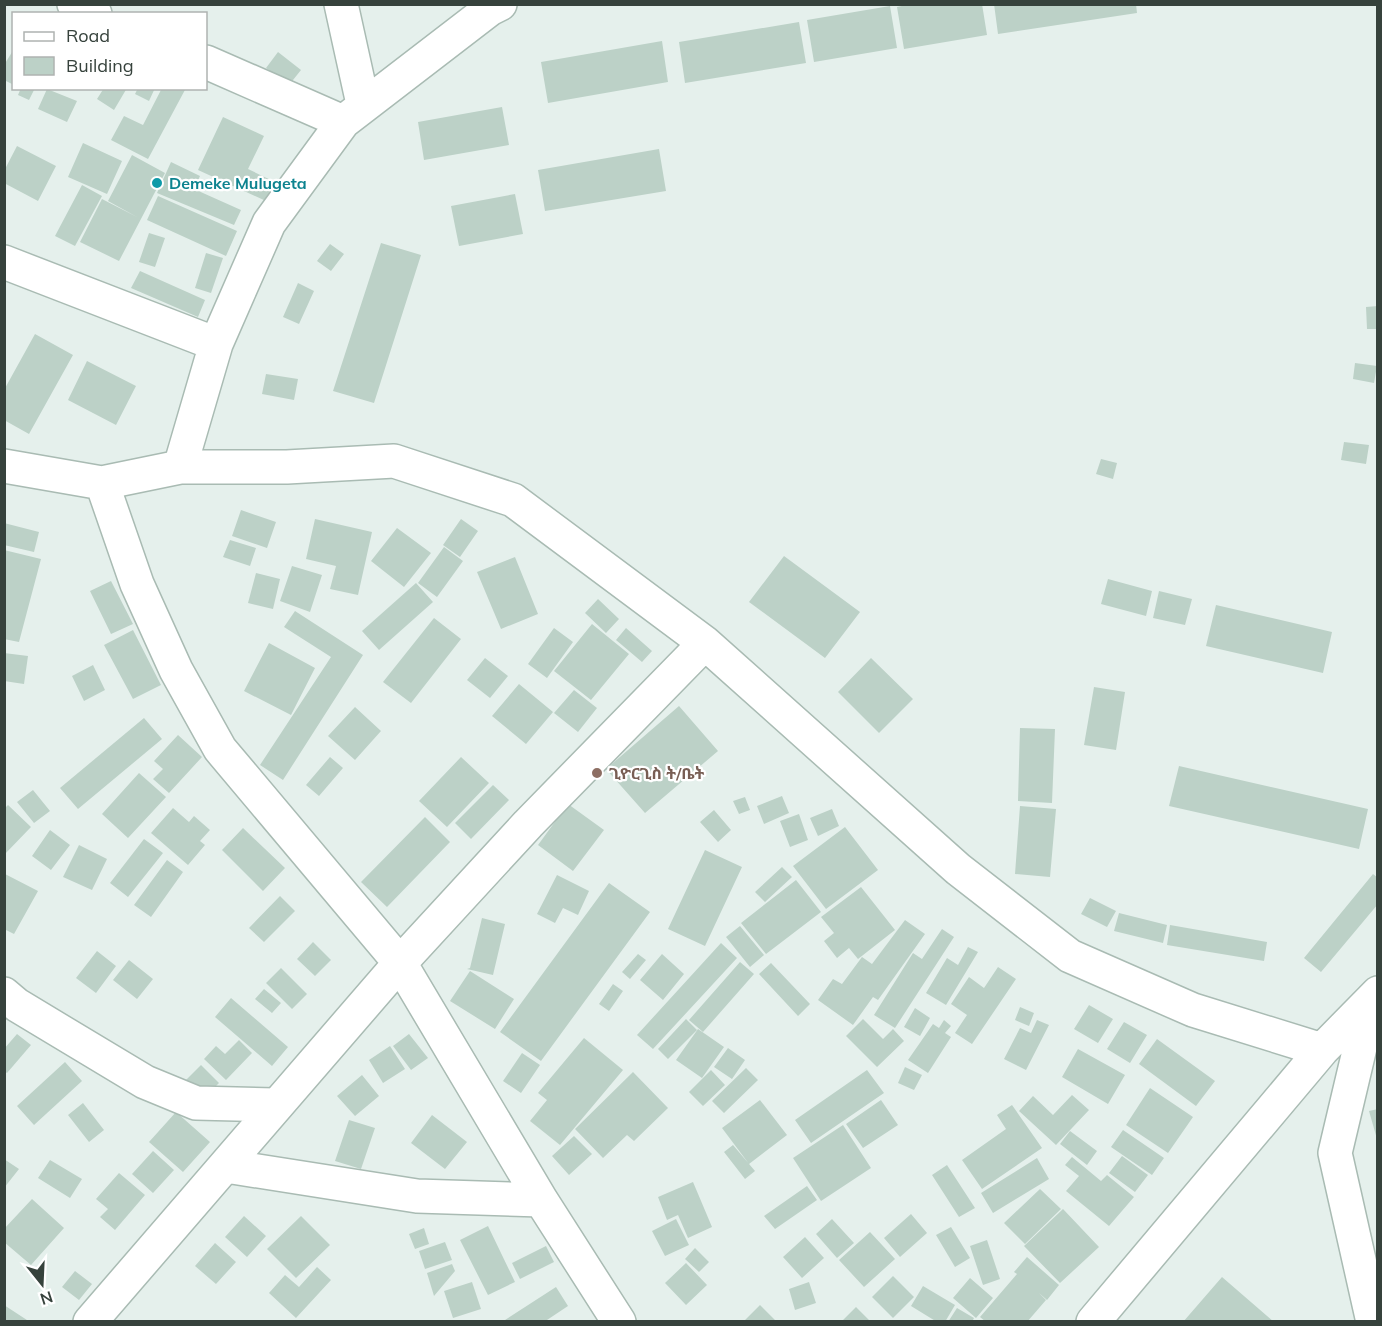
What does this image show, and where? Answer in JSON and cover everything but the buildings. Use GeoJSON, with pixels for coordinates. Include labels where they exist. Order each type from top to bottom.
{"type":"FeatureCollection","features":[{"type":"Feature","properties":{"kind":"street"},"geometry":{"type":"LineString","coordinates":[[74,4],[91,12]]}},
{"type":"Feature","properties":{"kind":"street"},"geometry":{"type":"LineString","coordinates":[[341,4],[353,113]]}},
{"type":"Feature","properties":{"kind":"street"},"geometry":{"type":"LineString","coordinates":[[180,467],[216,344],[269,223],[353,113],[490,9],[500,4]]}},
{"type":"Feature","properties":{"kind":"street"},"geometry":{"type":"LineString","coordinates":[[207,62],[353,113]]}},
{"type":"Feature","properties":{"kind":"street"},"geometry":{"type":"LineString","coordinates":[[4,262],[216,344]]}},
{"type":"Feature","properties":{"kind":"street"},"geometry":{"type":"LineString","coordinates":[[4,466],[102,483],[180,467],[286,467],[394,461],[513,500],[705,644],[958,869],[1070,956],[1193,1010],[1322,1050]]}},
{"type":"Feature","properties":{"kind":"street"},"geometry":{"type":"LineString","coordinates":[[102,483],[142,595],[176,670],[220,749],[399,963],[541,1200],[619,1322]]}},
{"type":"Feature","properties":{"kind":"street"},"geometry":{"type":"LineString","coordinates":[[90,1322],[399,963],[528,824],[705,644]]}},
{"type":"Feature","properties":{"kind":"street"},"geometry":{"type":"LineString","coordinates":[[4,994],[17,1005],[145,1082],[196,1103],[275,1105]]}},
{"type":"Feature","properties":{"kind":"street"},"geometry":{"type":"LineString","coordinates":[[1093,1322],[1322,1050],[1374,1001]]}},
{"type":"Feature","properties":{"kind":"street"},"geometry":{"type":"LineString","coordinates":[[1373,1322],[1335,1153],[1374,1001]]}},
{"type":"Feature","properties":{"kind":"street"},"geometry":{"type":"LineString","coordinates":[[226,1166],[417,1196],[541,1200]]}},
{"type":"Feature","properties":{"kind":"place","name":"Demeke Mulugeta"},"geometry":{"type":"Point","coordinates":[157,183]}},
{"type":"Feature","properties":{"kind":"place","name":"ጊዮርጊስ ት/ቤት"},"geometry":{"type":"Point","coordinates":[597,773]}}]}
